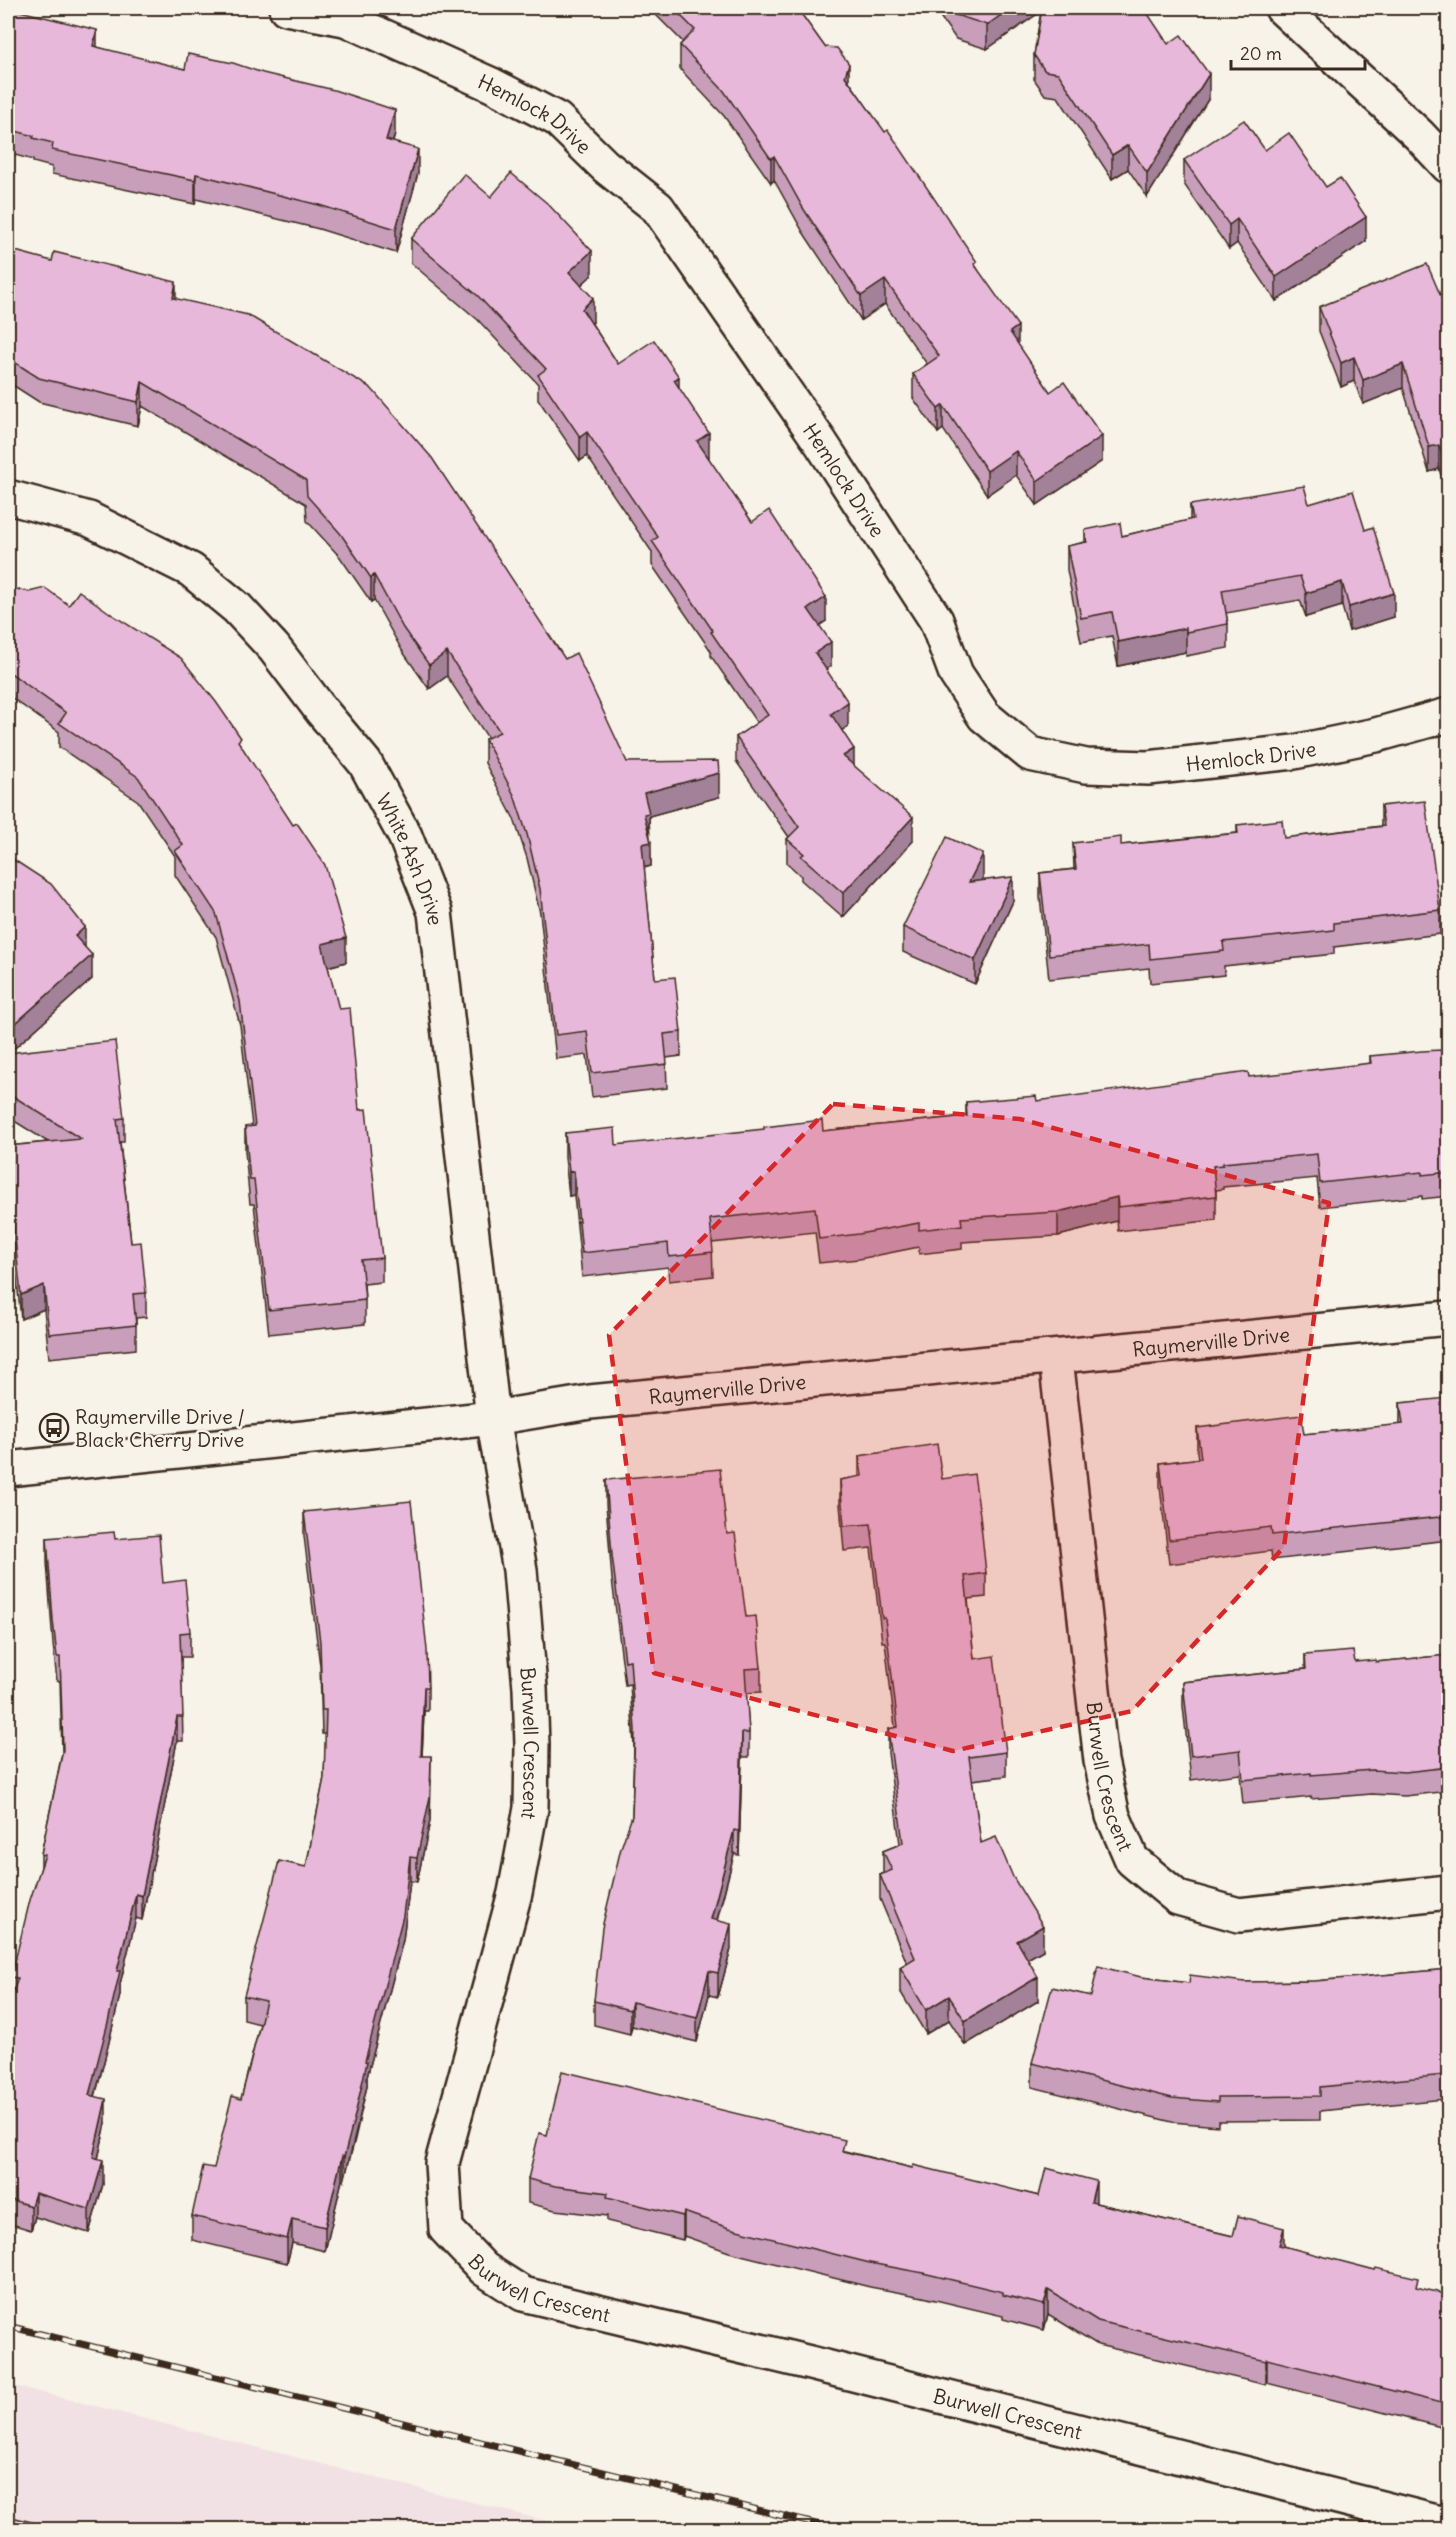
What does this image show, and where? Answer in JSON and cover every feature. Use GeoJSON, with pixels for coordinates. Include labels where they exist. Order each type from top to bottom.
{"type":"FeatureCollection","features":[{"type":"Feature","properties":{"kind":"street","name":"Hemlock Drive"},"geometry":{"type":"LineString","coordinates":[[286,8],[345,19],[482,80],[548,114],[557,119],[605,166],[658,208],[821,443],[936,620],[956,674],[984,716],[1030,754],[1086,766],[1148,768],[1294,752],[1376,735],[1449,715]]}},
{"type":"Feature","properties":{"kind":"street"},"geometry":{"type":"LineString","coordinates":[[1282,8],[1419,135],[1449,166]]}},
{"type":"Feature","properties":{"kind":"street","name":"White Ash Drive"},"geometry":{"type":"LineString","coordinates":[[8,497],[98,524],[191,570],[237,608],[274,648],[321,710],[366,763],[405,836],[435,912],[493,1418]]}},
{"type":"Feature","properties":{"kind":"street","name":"Raymerville Drive"},"geometry":{"type":"LineString","coordinates":[[8,1469],[493,1418],[590,1402],[1449,1318]]}},
{"type":"Feature","properties":{"kind":"street","name":"Burwell Crescent"},"geometry":{"type":"LineString","coordinates":[[1056,1358],[1101,1761],[1113,1816],[1132,1860],[1178,1898],[1239,1915],[1449,1892]]}},
{"type":"Feature","properties":{"kind":"street","name":"Burwell Crescent"},"geometry":{"type":"LineString","coordinates":[[493,1418],[520,1570],[530,1688],[531,1808],[515,1893],[442,2163],[446,2229],[484,2269],[523,2294],[810,2363],[1449,2525]]}},
{"type":"Feature","properties":{"kind":"highlighted area"},"geometry":{"type":"Polygon","coordinates":[[[833,1104],[1020,1119],[1329,1203],[1284,1547],[1132,1711],[953,1751],[654,1673],[609,1335],[833,1104]]]}},
{"type":"Feature","properties":{"kind":"shaded area"},"geometry":{"type":"Polygon","coordinates":[[[8,2384],[578,2529],[8,2529],[8,2384]]]}},
{"type":"Feature","properties":{"kind":"building"},"geometry":{"type":"Polygon","coordinates":[[[8,8],[97,30],[93,46],[185,69],[188,54],[233,63],[263,73],[334,90],[395,110],[386,140],[418,149],[396,229],[319,205],[196,174],[195,180],[52,150],[53,143],[8,129],[8,8]]]}},
{"type":"Feature","properties":{"kind":"building"},"geometry":{"type":"Polygon","coordinates":[[[673,8],[797,8],[825,47],[837,48],[849,64],[845,76],[885,132],[888,130],[977,262],[974,264],[1018,326],[1010,332],[1050,392],[1064,382],[1102,436],[1037,481],[1016,451],[987,471],[943,405],[938,409],[913,374],[939,356],[885,280],[861,296],[803,208],[774,156],[771,159],[724,91],[680,45],[695,30],[673,8]]]}},
{"type":"Feature","properties":{"kind":"building"},"geometry":{"type":"Polygon","coordinates":[[[950,8],[1011,8],[987,25],[956,15],[950,8]]]}},
{"type":"Feature","properties":{"kind":"building"},"geometry":{"type":"Polygon","coordinates":[[[1042,8],[1109,8],[1112,11],[1117,8],[1144,8],[1168,44],[1181,35],[1209,74],[1147,173],[1128,145],[1112,155],[1058,73],[1045,71],[1034,55],[1042,8]]]}},
{"type":"Feature","properties":{"kind":"building"},"geometry":{"type":"Polygon","coordinates":[[[1244,120],[1265,150],[1289,133],[1326,187],[1340,178],[1366,217],[1276,277],[1237,219],[1229,225],[1184,160],[1244,120]]]}},
{"type":"Feature","properties":{"kind":"building"},"geometry":{"type":"Polygon","coordinates":[[[511,173],[548,204],[592,251],[569,272],[593,298],[582,309],[618,364],[654,340],[679,377],[674,380],[709,433],[697,441],[752,522],[769,510],[826,597],[808,609],[831,642],[815,653],[848,702],[831,714],[854,749],[843,756],[913,817],[843,893],[801,856],[804,854],[787,839],[799,827],[736,737],[768,715],[652,541],[658,537],[587,432],[580,437],[538,375],[546,369],[478,296],[411,239],[464,174],[491,197],[511,173]]]}},
{"type":"Feature","properties":{"kind":"building"},"geometry":{"type":"Polygon","coordinates":[[[8,249],[52,261],[54,252],[176,282],[173,298],[248,315],[371,388],[432,458],[565,659],[576,653],[627,762],[718,761],[719,773],[644,793],[649,813],[644,814],[651,842],[642,844],[655,979],[675,977],[681,1032],[664,1034],[667,1064],[592,1073],[587,1031],[556,1035],[540,889],[527,834],[514,795],[485,739],[500,732],[447,652],[429,665],[403,628],[374,575],[371,578],[340,533],[307,496],[306,480],[142,382],[138,402],[39,378],[8,358],[8,249]]]}},
{"type":"Feature","properties":{"kind":"building"},"geometry":{"type":"Polygon","coordinates":[[[1427,264],[1442,299],[1449,296],[1449,472],[1439,445],[1429,447],[1403,364],[1363,380],[1354,357],[1341,363],[1319,307],[1427,264]]]}},
{"type":"Feature","properties":{"kind":"building"},"geometry":{"type":"Polygon","coordinates":[[[1304,486],[1309,504],[1353,491],[1365,530],[1373,527],[1394,593],[1349,607],[1342,582],[1306,593],[1300,576],[1222,590],[1228,624],[1186,632],[1186,628],[1118,642],[1112,612],[1081,618],[1067,546],[1087,542],[1085,530],[1120,523],[1122,536],[1193,519],[1190,505],[1304,486]]]}},
{"type":"Feature","properties":{"kind":"building"},"geometry":{"type":"Polygon","coordinates":[[[8,587],[29,592],[45,588],[69,605],[79,591],[181,658],[216,702],[241,738],[238,741],[293,825],[297,823],[325,865],[346,938],[322,944],[339,1009],[350,1008],[359,1110],[366,1109],[382,1258],[361,1260],[365,1300],[269,1310],[254,1180],[250,1180],[245,1127],[255,1126],[240,1001],[216,913],[175,851],[183,845],[138,777],[59,723],[66,713],[8,671],[8,587]]]}},
{"type":"Feature","properties":{"kind":"building"},"geometry":{"type":"Polygon","coordinates":[[[1425,801],[1440,910],[1334,923],[1334,930],[1223,942],[1224,951],[1150,959],[1149,944],[1049,955],[1040,873],[1076,869],[1073,843],[1121,837],[1121,845],[1238,833],[1237,825],[1282,820],[1284,838],[1384,826],[1381,806],[1425,801]]]}},
{"type":"Feature","properties":{"kind":"building"},"geometry":{"type":"Polygon","coordinates":[[[947,837],[983,854],[969,882],[1013,877],[975,960],[903,927],[947,837]]]}},
{"type":"Feature","properties":{"kind":"building"},"geometry":{"type":"Polygon","coordinates":[[[8,856],[51,884],[85,927],[75,936],[92,955],[8,1030],[8,856]]]}},
{"type":"Feature","properties":{"kind":"building"},"geometry":{"type":"Polygon","coordinates":[[[115,1041],[124,1118],[117,1119],[131,1243],[141,1242],[146,1293],[133,1294],[136,1325],[49,1334],[44,1285],[21,1295],[10,1193],[8,1193],[8,1146],[81,1139],[8,1093],[8,1053],[115,1041]]]}},
{"type":"Feature","properties":{"kind":"building"},"geometry":{"type":"Polygon","coordinates":[[[1441,1050],[1442,1058],[1449,1057],[1449,1172],[1422,1175],[1422,1172],[1320,1183],[1317,1154],[1223,1163],[1223,1165],[1213,1166],[1216,1196],[1118,1207],[1117,1197],[1058,1212],[961,1218],[962,1225],[919,1230],[919,1223],[819,1239],[815,1208],[710,1219],[713,1252],[669,1257],[668,1243],[582,1253],[574,1171],[569,1172],[565,1133],[615,1128],[616,1145],[764,1129],[764,1127],[822,1120],[823,1131],[967,1116],[966,1102],[1036,1096],[1037,1101],[1248,1072],[1249,1077],[1371,1063],[1370,1056],[1441,1050]]]}},
{"type":"Feature","properties":{"kind":"building"},"geometry":{"type":"Polygon","coordinates":[[[1447,1398],[1449,1400],[1449,1516],[1272,1535],[1271,1527],[1169,1540],[1160,1463],[1201,1458],[1197,1428],[1301,1415],[1304,1434],[1403,1424],[1400,1403],[1447,1398]]]}},
{"type":"Feature","properties":{"kind":"building"},"geometry":{"type":"Polygon","coordinates":[[[937,1444],[942,1479],[974,1474],[980,1515],[986,1573],[965,1576],[974,1659],[994,1656],[1006,1752],[969,1757],[981,1843],[996,1837],[1013,1877],[1043,1926],[1017,1941],[1038,1977],[965,2021],[949,1996],[926,2010],[900,1967],[915,1958],[880,1875],[892,1870],[883,1851],[903,1843],[888,1729],[898,1727],[885,1618],[882,1618],[871,1524],[844,1526],[840,1480],[862,1476],[859,1456],[937,1444]]]}},
{"type":"Feature","properties":{"kind":"building"},"geometry":{"type":"Polygon","coordinates":[[[720,1469],[727,1534],[735,1533],[746,1617],[756,1616],[761,1668],[745,1669],[749,1733],[742,1733],[739,1831],[734,1830],[711,1919],[731,1924],[718,1973],[709,1971],[697,2018],[632,2002],[630,2010],[594,2001],[602,1928],[621,1848],[632,1816],[635,1730],[630,1660],[625,1661],[612,1555],[606,1480],[720,1469]]]}},
{"type":"Feature","properties":{"kind":"building"},"geometry":{"type":"Polygon","coordinates":[[[411,1501],[427,1650],[428,1687],[424,1687],[421,1756],[431,1756],[430,1797],[417,1858],[410,1857],[403,1916],[365,2061],[367,2062],[355,2115],[344,2157],[342,2156],[325,2227],[292,2219],[287,2239],[192,2216],[203,2166],[214,2168],[232,2096],[241,2099],[266,2001],[244,1996],[279,1861],[306,1867],[324,1778],[326,1710],[322,1710],[320,1642],[304,1512],[411,1501]]]}},
{"type":"Feature","properties":{"kind":"building"},"geometry":{"type":"Polygon","coordinates":[[[114,1532],[115,1539],[159,1535],[163,1583],[185,1580],[190,1632],[180,1633],[183,1717],[177,1717],[142,1896],[136,1894],[117,1971],[120,1971],[89,2095],[106,2099],[93,2157],[103,2160],[89,2209],[35,2193],[31,2206],[8,2199],[8,2006],[18,1978],[11,1977],[30,1900],[45,1855],[41,1854],[63,1750],[60,1657],[57,1657],[47,1538],[114,1532]]]}},
{"type":"Feature","properties":{"kind":"building"},"geometry":{"type":"Polygon","coordinates":[[[1353,1651],[1355,1662],[1449,1655],[1449,1767],[1405,1772],[1372,1770],[1311,1775],[1311,1773],[1243,1780],[1240,1750],[1191,1756],[1183,1682],[1306,1669],[1305,1655],[1353,1651]]]}},
{"type":"Feature","properties":{"kind":"building"},"geometry":{"type":"Polygon","coordinates":[[[1098,1966],[1141,1977],[1189,1983],[1190,1975],[1245,1982],[1315,1981],[1449,1969],[1449,2080],[1445,2080],[1445,2075],[1320,2087],[1320,2096],[1218,2097],[1218,2102],[1172,2098],[1032,2063],[1052,1987],[1091,1996],[1098,1966]]]}},
{"type":"Feature","properties":{"kind":"building"},"geometry":{"type":"Polygon","coordinates":[[[562,2071],[845,2140],[842,2151],[912,2168],[913,2165],[1039,2196],[1046,2168],[1096,2181],[1091,2202],[1233,2236],[1238,2216],[1284,2228],[1279,2245],[1375,2270],[1376,2268],[1418,2278],[1416,2287],[1449,2295],[1449,2405],[1267,2359],[1266,2361],[1098,2321],[1048,2290],[1044,2305],[1003,2295],[1003,2292],[870,2263],[729,2228],[684,2212],[683,2216],[607,2197],[608,2193],[555,2186],[528,2179],[539,2133],[547,2135],[562,2071]]]}},
{"type":"Feature","properties":{"kind":"building"},"geometry":{"type":"Polygon","coordinates":[[[8,2516],[59,2529],[8,2529],[8,2516]]]}},
{"type":"Feature","properties":{"kind":"railway"},"geometry":{"type":"LineString","coordinates":[[8,2326],[840,2530]]}},
{"type":"Feature","properties":{"kind":"place","name":"Raymerville Drive / Black Cherry Drive"},"geometry":{"type":"Point","coordinates":[54,1428]}}]}
